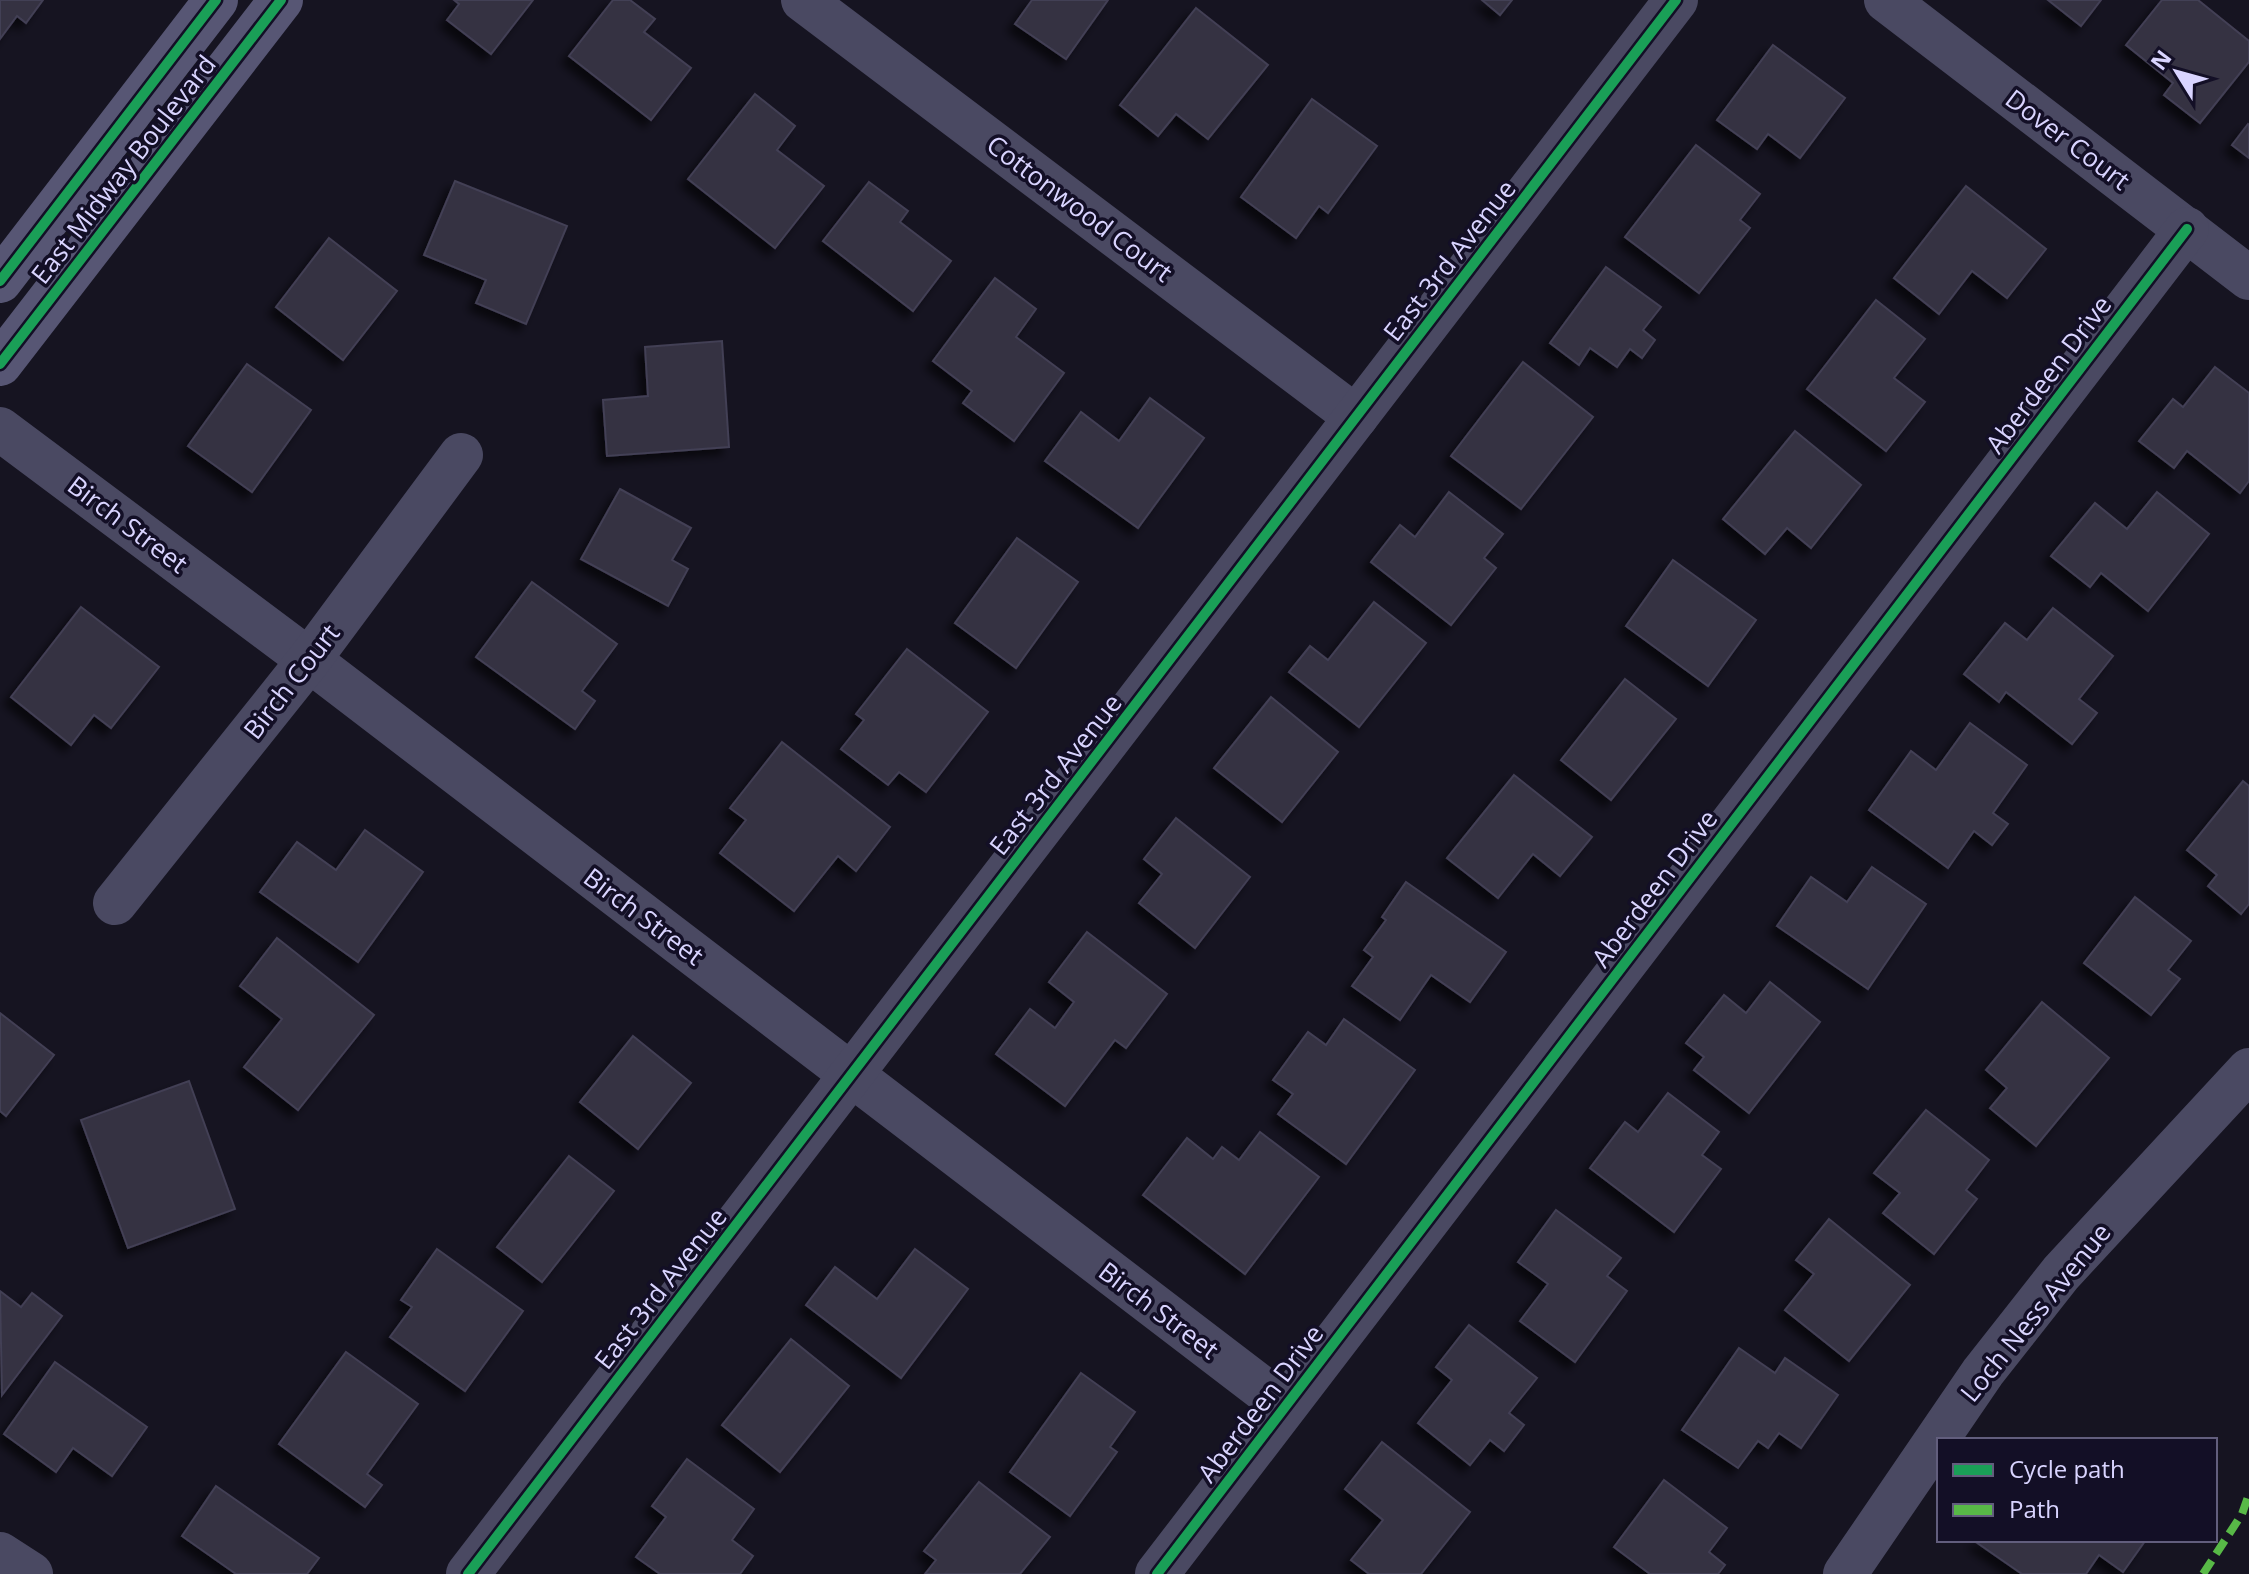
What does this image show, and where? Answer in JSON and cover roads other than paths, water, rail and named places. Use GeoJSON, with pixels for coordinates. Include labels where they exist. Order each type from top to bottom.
{"type":"FeatureCollection","features":[{"type":"Feature","properties":{"kind":"main road","name":"East Midway Boulevard"},"geometry":{"type":"LineString","coordinates":[[0,281],[216,0]]}},
{"type":"Feature","properties":{"kind":"main road","name":"East Midway Boulevard"},"geometry":{"type":"LineString","coordinates":[[0,364],[281,0]]}},
{"type":"Feature","properties":{"kind":"street","name":"Cottonwood Court"},"geometry":{"type":"LineString","coordinates":[[803,0],[1356,417]]}},
{"type":"Feature","properties":{"kind":"street","name":"East 3rd Avenue"},"geometry":{"type":"LineString","coordinates":[[468,1574],[1676,0]]}},
{"type":"Feature","properties":{"kind":"street","name":"Dover Court"},"geometry":{"type":"LineString","coordinates":[[1886,0],[2249,278]]}},
{"type":"Feature","properties":{"kind":"street","name":"Aberdeen Drive"},"geometry":{"type":"LineString","coordinates":[[1157,1574],[2187,229]]}},
{"type":"Feature","properties":{"kind":"street","name":"Birch Street"},"geometry":{"type":"LineString","coordinates":[[0,429],[309,660],[1285,1406]]}},
{"type":"Feature","properties":{"kind":"street","name":"Birch Court"},"geometry":{"type":"LineString","coordinates":[[115,903],[309,660],[461,455]]}},
{"type":"Feature","properties":{"kind":"street","name":"Loch Ness Avenue"},"geometry":{"type":"LineString","coordinates":[[1938,1438],[1983,1372],[2061,1273],[2249,1070]]}},
{"type":"Feature","properties":{"kind":"street","name":"Loch Ness Avenue"},"geometry":{"type":"LineString","coordinates":[[1845,1574],[1937,1439]]}},
{"type":"Feature","properties":{"kind":"street"},"geometry":{"type":"LineString","coordinates":[[0,1554],[31,1574]]}}]}
